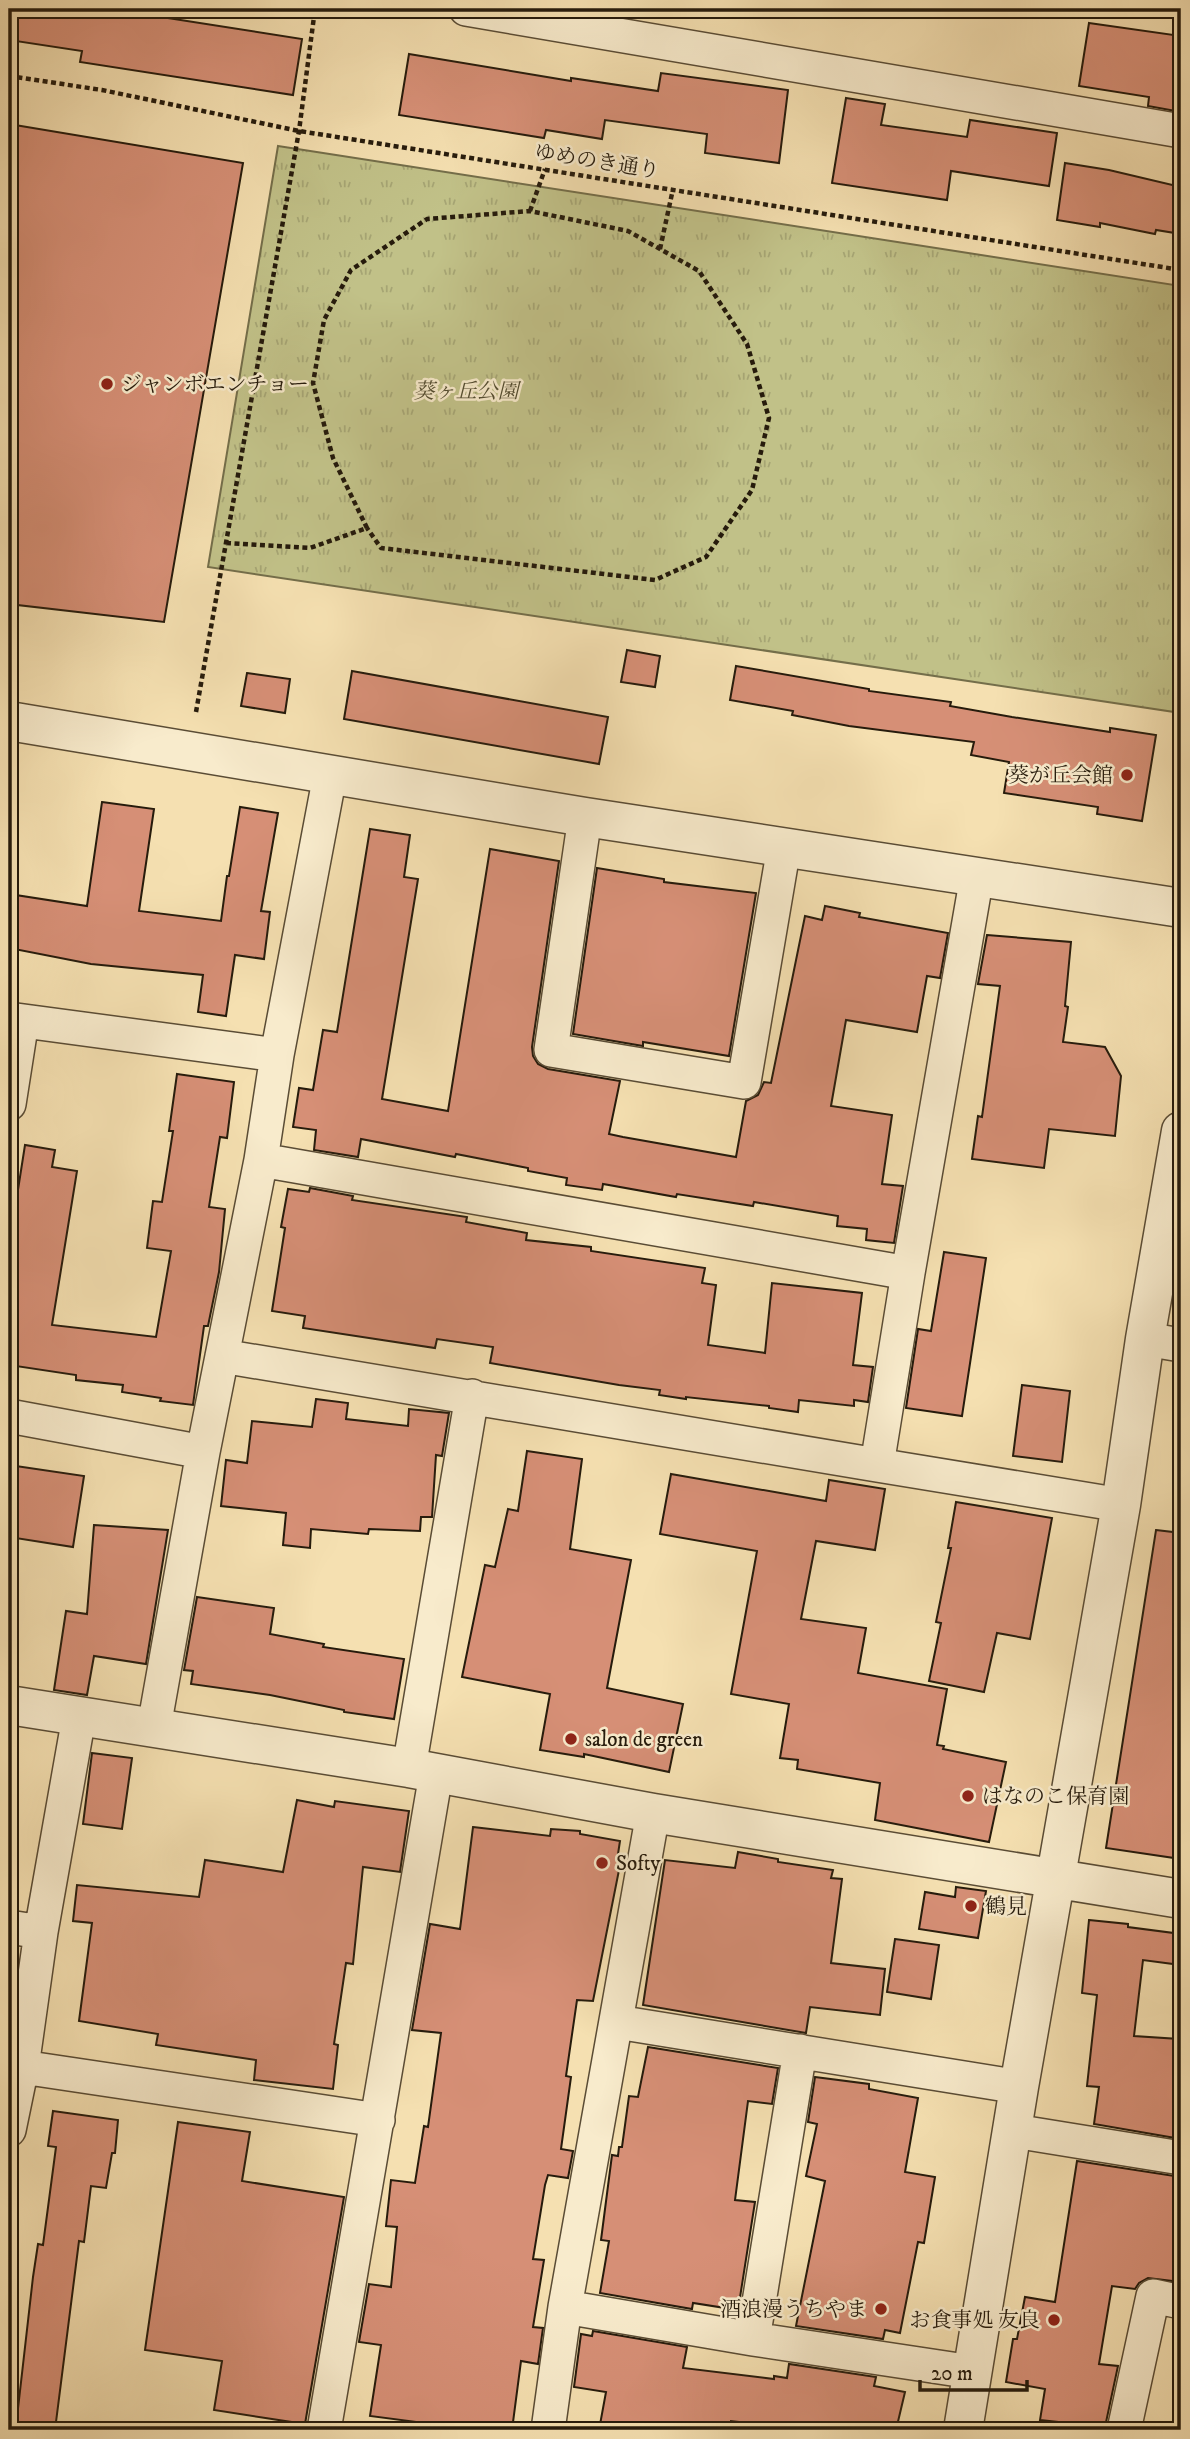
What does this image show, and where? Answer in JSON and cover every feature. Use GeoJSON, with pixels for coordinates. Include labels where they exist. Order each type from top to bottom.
{"type":"FeatureCollection","features":[{"type":"Feature","properties":{"kind":"street"},"geometry":{"type":"LineString","coordinates":[[466,9],[1181,131]]}},
{"type":"Feature","properties":{"kind":"street"},"geometry":{"type":"LineString","coordinates":[[9,721],[585,817],[1181,908]]}},
{"type":"Feature","properties":{"kind":"street"},"geometry":{"type":"LineString","coordinates":[[154,1727],[202,1452],[261,1160],[277,1055],[330,775]]}},
{"type":"Feature","properties":{"kind":"street"},"geometry":{"type":"LineString","coordinates":[[585,817],[551,1050],[744,1082],[784,847]]}},
{"type":"Feature","properties":{"kind":"street"},"geometry":{"type":"LineString","coordinates":[[877,1465],[977,876]]}},
{"type":"Feature","properties":{"kind":"street"},"geometry":{"type":"LineString","coordinates":[[9,1104],[15,1020],[277,1055]]}},
{"type":"Feature","properties":{"kind":"street"},"geometry":{"type":"LineString","coordinates":[[963,2430],[1014,2131],[1019,2087],[1121,1505],[1163,1342],[1181,1131]]}},
{"type":"Feature","properties":{"kind":"street"},"geometry":{"type":"LineString","coordinates":[[261,1160],[908,1273]]}},
{"type":"Feature","properties":{"kind":"street"},"geometry":{"type":"LineString","coordinates":[[222,1356],[1121,1505]]}},
{"type":"Feature","properties":{"kind":"street"},"geometry":{"type":"LineString","coordinates":[[324,2430],[379,2120],[472,1396]]}},
{"type":"Feature","properties":{"kind":"street"},"geometry":{"type":"LineString","coordinates":[[9,1416],[202,1452]]}},
{"type":"Feature","properties":{"kind":"street"},"geometry":{"type":"LineString","coordinates":[[9,1705],[422,1771],[1181,1899]]}},
{"type":"Feature","properties":{"kind":"street"},"geometry":{"type":"LineString","coordinates":[[9,2130],[22,2067],[41,1932],[79,1717]]}},
{"type":"Feature","properties":{"kind":"street"},"geometry":{"type":"LineString","coordinates":[[548,2430],[565,2307],[653,1812]]}},
{"type":"Feature","properties":{"kind":"street"},"geometry":{"type":"LineString","coordinates":[[9,1927],[41,1932]]}},
{"type":"Feature","properties":{"kind":"street"},"geometry":{"type":"LineString","coordinates":[[617,2022],[1019,2087]]}},
{"type":"Feature","properties":{"kind":"street"},"geometry":{"type":"LineString","coordinates":[[753,2339],[800,2051]]}},
{"type":"Feature","properties":{"kind":"street"},"geometry":{"type":"LineString","coordinates":[[22,2067],[379,2120]]}},
{"type":"Feature","properties":{"kind":"street"},"geometry":{"type":"LineString","coordinates":[[1014,2131],[1181,2158]]}},
{"type":"Feature","properties":{"kind":"street"},"geometry":{"type":"LineString","coordinates":[[1124,2430],[1153,2296],[1181,2302]]}},
{"type":"Feature","properties":{"kind":"street"},"geometry":{"type":"LineString","coordinates":[[565,2307],[972,2372]]}},
{"type":"Feature","properties":{"kind":"path"},"geometry":{"type":"LineString","coordinates":[[196,712],[299,131],[315,9]]}},
{"type":"Feature","properties":{"kind":"path","name":"ゆめのき通り"},"geometry":{"type":"LineString","coordinates":[[9,76],[102,90],[299,131],[1181,270]]}},
{"type":"Feature","properties":{"kind":"path"},"geometry":{"type":"LineString","coordinates":[[530,211],[545,169]]}},
{"type":"Feature","properties":{"kind":"path"},"geometry":{"type":"LineString","coordinates":[[660,249],[673,189]]}},
{"type":"Feature","properties":{"kind":"path"},"geometry":{"type":"LineString","coordinates":[[530,211],[628,231],[699,271],[747,344],[769,418],[752,490],[706,557],[655,580],[381,548],[367,528],[333,458],[313,383],[324,320],[351,270],[427,219],[530,211]]}},
{"type":"Feature","properties":{"kind":"path"},"geometry":{"type":"LineString","coordinates":[[226,543],[310,548],[367,528]]}},
{"type":"Feature","properties":{"kind":"green space","name":"葵ヶ丘公園"},"geometry":{"type":"Polygon","coordinates":[[[278,146],[1181,286],[1181,713],[208,567],[278,146]]]}},
{"type":"Feature","properties":{"kind":"building"},"geometry":{"type":"Polygon","coordinates":[[[9,9],[110,9],[302,39],[293,95],[80,62],[82,51],[9,40],[9,9]]]}},
{"type":"Feature","properties":{"kind":"building"},"geometry":{"type":"Polygon","coordinates":[[[1089,23],[1181,36],[1181,112],[1148,106],[1149,97],[1079,86],[1089,23]]]}},
{"type":"Feature","properties":{"kind":"building"},"geometry":{"type":"Polygon","coordinates":[[[409,54],[571,81],[571,78],[658,91],[661,73],[788,90],[779,163],[705,153],[707,134],[605,120],[602,139],[546,130],[544,138],[399,115],[409,54]]]}},
{"type":"Feature","properties":{"kind":"building"},"geometry":{"type":"Polygon","coordinates":[[[846,98],[885,104],[881,125],[967,137],[970,120],[1057,133],[1049,186],[951,171],[947,200],[832,183],[846,98]]]}},
{"type":"Feature","properties":{"kind":"building","name":"ジャンボエンチョー"},"geometry":{"type":"Polygon","coordinates":[[[9,124],[243,163],[164,622],[9,604],[9,124]]]}},
{"type":"Feature","properties":{"kind":"building"},"geometry":{"type":"Polygon","coordinates":[[[1065,163],[1181,187],[1181,234],[1156,230],[1155,234],[1100,223],[1100,227],[1057,220],[1065,163]]]}},
{"type":"Feature","properties":{"kind":"building"},"geometry":{"type":"Polygon","coordinates":[[[627,650],[660,656],[655,687],[621,682],[627,650]]]}},
{"type":"Feature","properties":{"kind":"building"},"geometry":{"type":"Polygon","coordinates":[[[736,666],[869,691],[951,702],[950,706],[1012,717],[1110,732],[1110,728],[1156,735],[1142,821],[1097,814],[1098,807],[1004,793],[1009,762],[971,755],[974,742],[849,726],[792,715],[793,711],[730,700],[736,666]]]}},
{"type":"Feature","properties":{"kind":"building"},"geometry":{"type":"Polygon","coordinates":[[[352,671],[608,717],[599,764],[344,719],[352,671]]]}},
{"type":"Feature","properties":{"kind":"building"},"geometry":{"type":"Polygon","coordinates":[[[247,673],[290,679],[285,713],[241,706],[247,673]]]}},
{"type":"Feature","properties":{"kind":"building"},"geometry":{"type":"Polygon","coordinates":[[[102,802],[154,809],[139,911],[221,921],[240,807],[278,813],[261,911],[270,912],[264,959],[235,955],[226,1016],[198,1012],[203,975],[91,964],[9,948],[9,894],[87,906],[102,802]]]}},
{"type":"Feature","properties":{"kind":"building"},"geometry":{"type":"Polygon","coordinates":[[[370,829],[410,835],[404,877],[418,879],[382,1099],[448,1111],[490,849],[559,861],[532,1047],[533,1056],[538,1064],[548,1069],[620,1081],[609,1134],[623,1137],[736,1157],[746,1101],[758,1095],[764,1082],[771,1083],[805,916],[822,920],[825,906],[860,913],[859,917],[948,933],[940,978],[927,976],[917,1032],[846,1020],[831,1106],[892,1115],[882,1184],[903,1186],[894,1243],[866,1240],[867,1229],[837,1226],[838,1216],[754,1202],[753,1206],[677,1194],[676,1197],[603,1184],[602,1190],[566,1185],[567,1178],[456,1154],[455,1157],[361,1139],[358,1157],[314,1150],[316,1130],[293,1127],[299,1088],[313,1090],[323,1030],[337,1032],[370,829]]]}},
{"type":"Feature","properties":{"kind":"building"},"geometry":{"type":"Polygon","coordinates":[[[597,868],[664,879],[664,882],[756,893],[729,1056],[643,1042],[643,1046],[573,1034],[597,868]]]}},
{"type":"Feature","properties":{"kind":"building"},"geometry":{"type":"Polygon","coordinates":[[[987,935],[1071,942],[1065,1006],[1068,1007],[1063,1042],[1105,1047],[1121,1076],[1115,1136],[1049,1129],[1044,1168],[972,1159],[978,1116],[982,1117],[1000,986],[978,984],[987,935]]]}},
{"type":"Feature","properties":{"kind":"building"},"geometry":{"type":"Polygon","coordinates":[[[177,1074],[234,1082],[227,1138],[220,1137],[209,1207],[225,1209],[219,1272],[208,1326],[204,1326],[193,1405],[122,1392],[123,1385],[76,1380],[76,1375],[9,1365],[9,1247],[25,1145],[55,1150],[52,1167],[77,1171],[52,1325],[156,1337],[171,1251],[147,1248],[153,1201],[162,1202],[173,1131],[169,1131],[177,1074]]]}},
{"type":"Feature","properties":{"kind":"building"},"geometry":{"type":"Polygon","coordinates":[[[310,1188],[353,1196],[352,1200],[467,1217],[466,1222],[527,1233],[526,1240],[591,1247],[591,1251],[705,1268],[702,1283],[716,1285],[708,1345],[765,1353],[772,1283],[862,1293],[853,1365],[873,1367],[868,1402],[854,1400],[854,1406],[799,1400],[798,1412],[769,1406],[686,1399],[659,1395],[660,1390],[490,1363],[493,1347],[437,1339],[435,1348],[303,1328],[305,1316],[272,1311],[288,1189],[309,1192],[310,1188]]]}},
{"type":"Feature","properties":{"kind":"building"},"geometry":{"type":"Polygon","coordinates":[[[944,1252],[986,1258],[962,1416],[906,1408],[918,1329],[931,1331],[944,1252]]]}},
{"type":"Feature","properties":{"kind":"building"},"geometry":{"type":"Polygon","coordinates":[[[1022,1385],[1070,1391],[1062,1462],[1013,1456],[1022,1385]]]}},
{"type":"Feature","properties":{"kind":"building"},"geometry":{"type":"Polygon","coordinates":[[[316,1399],[348,1403],[346,1419],[408,1426],[409,1409],[449,1413],[442,1456],[436,1455],[432,1517],[421,1517],[420,1531],[369,1529],[368,1534],[311,1529],[310,1548],[283,1545],[286,1513],[221,1506],[226,1460],[247,1463],[252,1421],[312,1427],[316,1399]]]}},
{"type":"Feature","properties":{"kind":"building"},"geometry":{"type":"Polygon","coordinates":[[[527,1451],[582,1459],[570,1549],[631,1560],[607,1688],[683,1704],[669,1772],[584,1754],[584,1757],[540,1750],[550,1694],[462,1677],[485,1565],[495,1567],[508,1509],[518,1511],[527,1451]]]}},
{"type":"Feature","properties":{"kind":"building"},"geometry":{"type":"Polygon","coordinates":[[[9,1465],[84,1476],[73,1547],[9,1537],[9,1465]]]}},
{"type":"Feature","properties":{"kind":"building"},"geometry":{"type":"Polygon","coordinates":[[[671,1474],[826,1501],[829,1480],[885,1489],[875,1550],[816,1541],[801,1619],[866,1628],[858,1673],[947,1689],[937,1745],[944,1746],[943,1749],[1006,1762],[989,1842],[875,1820],[880,1783],[797,1769],[798,1760],[780,1758],[789,1704],[731,1694],[757,1551],[660,1534],[671,1474]]]}},
{"type":"Feature","properties":{"kind":"building"},"geometry":{"type":"Polygon","coordinates":[[[956,1502],[1052,1518],[1030,1639],[997,1633],[984,1692],[929,1681],[941,1623],[936,1622],[951,1548],[948,1548],[956,1502]]]}},
{"type":"Feature","properties":{"kind":"building"},"geometry":{"type":"Polygon","coordinates":[[[94,1525],[168,1530],[146,1664],[94,1656],[87,1695],[54,1690],[66,1611],[87,1614],[94,1525]]]}},
{"type":"Feature","properties":{"kind":"building"},"geometry":{"type":"Polygon","coordinates":[[[1156,1530],[1181,1533],[1181,1859],[1106,1848],[1156,1530]]]}},
{"type":"Feature","properties":{"kind":"building"},"geometry":{"type":"Polygon","coordinates":[[[197,1597],[274,1608],[270,1634],[324,1644],[323,1647],[404,1659],[394,1719],[344,1712],[270,1695],[191,1684],[193,1671],[184,1670],[197,1597]]]}},
{"type":"Feature","properties":{"kind":"building"},"geometry":{"type":"Polygon","coordinates":[[[92,1753],[132,1758],[122,1829],[83,1824],[92,1753]]]}},
{"type":"Feature","properties":{"kind":"building"},"geometry":{"type":"Polygon","coordinates":[[[297,1800],[334,1807],[335,1801],[409,1811],[400,1872],[363,1867],[353,1964],[346,1963],[334,2044],[338,2045],[333,2089],[254,2080],[256,2060],[156,2045],[158,2034],[79,2021],[92,1923],[73,1921],[77,1885],[199,1897],[205,1860],[283,1872],[297,1800]]]}},
{"type":"Feature","properties":{"kind":"building"},"geometry":{"type":"Polygon","coordinates":[[[473,1827],[550,1836],[551,1829],[580,1831],[580,1834],[620,1841],[618,1854],[622,1855],[593,2001],[577,2000],[566,2076],[571,2077],[561,2149],[573,2151],[568,2178],[548,2175],[545,2185],[533,2259],[544,2260],[533,2327],[543,2328],[538,2364],[521,2361],[512,2430],[439,2430],[440,2425],[370,2416],[381,2345],[359,2342],[369,2284],[391,2287],[397,2227],[386,2226],[391,2180],[415,2183],[424,2126],[428,2127],[441,2033],[412,2030],[430,1924],[460,1929],[473,1827]]]}},
{"type":"Feature","properties":{"kind":"building"},"geometry":{"type":"Polygon","coordinates":[[[738,1852],[778,1859],[778,1862],[833,1870],[831,1878],[842,1879],[831,1963],[885,1969],[880,2015],[810,2007],[806,2033],[643,2005],[665,1860],[735,1868],[738,1852]]]}},
{"type":"Feature","properties":{"kind":"building"},"geometry":{"type":"Polygon","coordinates":[[[956,1887],[986,1891],[978,1938],[919,1929],[925,1892],[955,1897],[956,1887]]]}},
{"type":"Feature","properties":{"kind":"building"},"geometry":{"type":"Polygon","coordinates":[[[1089,1920],[1181,1934],[1181,1965],[1143,1960],[1134,2036],[1179,2039],[1177,2083],[1181,2083],[1181,2139],[1094,2124],[1099,2087],[1087,2086],[1097,1995],[1082,1993],[1089,1920]]]}},
{"type":"Feature","properties":{"kind":"building"},"geometry":{"type":"Polygon","coordinates":[[[895,1939],[939,1945],[931,1999],[887,1992],[895,1939]]]}},
{"type":"Feature","properties":{"kind":"building"},"geometry":{"type":"Polygon","coordinates":[[[648,2047],[778,2068],[772,2104],[748,2101],[735,2200],[755,2202],[738,2310],[693,2303],[692,2309],[600,2293],[609,2241],[601,2240],[612,2155],[618,2156],[619,2147],[622,2147],[629,2096],[638,2097],[648,2047]]]}},
{"type":"Feature","properties":{"kind":"building"},"geometry":{"type":"Polygon","coordinates":[[[815,2077],[869,2084],[869,2089],[918,2098],[905,2172],[935,2177],[924,2243],[918,2242],[900,2333],[885,2330],[883,2339],[796,2326],[825,2181],[806,2176],[817,2124],[808,2122],[815,2077]]]}},
{"type":"Feature","properties":{"kind":"building"},"geometry":{"type":"Polygon","coordinates":[[[53,2111],[118,2120],[115,2153],[112,2153],[106,2188],[91,2186],[84,2242],[79,2241],[55,2430],[16,2426],[33,2277],[38,2244],[43,2245],[56,2147],[48,2146],[53,2111]]]}},
{"type":"Feature","properties":{"kind":"building"},"geometry":{"type":"Polygon","coordinates":[[[178,2122],[250,2132],[242,2181],[344,2197],[305,2424],[214,2410],[222,2361],[145,2350],[178,2122]]]}},
{"type":"Feature","properties":{"kind":"building"},"geometry":{"type":"Polygon","coordinates":[[[1077,2161],[1181,2177],[1181,2282],[1148,2278],[1135,2289],[1112,2286],[1099,2364],[1118,2366],[1105,2427],[1040,2420],[1045,2389],[1006,2382],[1013,2339],[1017,2339],[1025,2297],[1055,2302],[1077,2161]]]}},
{"type":"Feature","properties":{"kind":"building"},"geometry":{"type":"Polygon","coordinates":[[[593,2331],[687,2347],[683,2368],[774,2379],[774,2376],[787,2378],[789,2364],[876,2377],[874,2386],[905,2392],[896,2430],[810,2430],[731,2421],[730,2430],[599,2430],[606,2392],[574,2387],[581,2334],[592,2336],[593,2331]]]}},
{"type":"Feature","properties":{"kind":"place","name":"ジャンボエンチョー"},"geometry":{"type":"Point","coordinates":[107,384]}},
{"type":"Feature","properties":{"kind":"place","name":"葵が丘会館"},"geometry":{"type":"Point","coordinates":[1127,775]}},
{"type":"Feature","properties":{"kind":"place","name":"salon de green"},"geometry":{"type":"Point","coordinates":[571,1739]}},
{"type":"Feature","properties":{"kind":"place","name":"はなのこ保育園"},"geometry":{"type":"Point","coordinates":[968,1796]}},
{"type":"Feature","properties":{"kind":"place","name":"Softy"},"geometry":{"type":"Point","coordinates":[602,1863]}},
{"type":"Feature","properties":{"kind":"place","name":"鶴見"},"geometry":{"type":"Point","coordinates":[971,1906]}},
{"type":"Feature","properties":{"kind":"place","name":"酒浪漫うちやま"},"geometry":{"type":"Point","coordinates":[881,2309]}},
{"type":"Feature","properties":{"kind":"place","name":"お食事処 友良"},"geometry":{"type":"Point","coordinates":[1054,2320]}}]}
